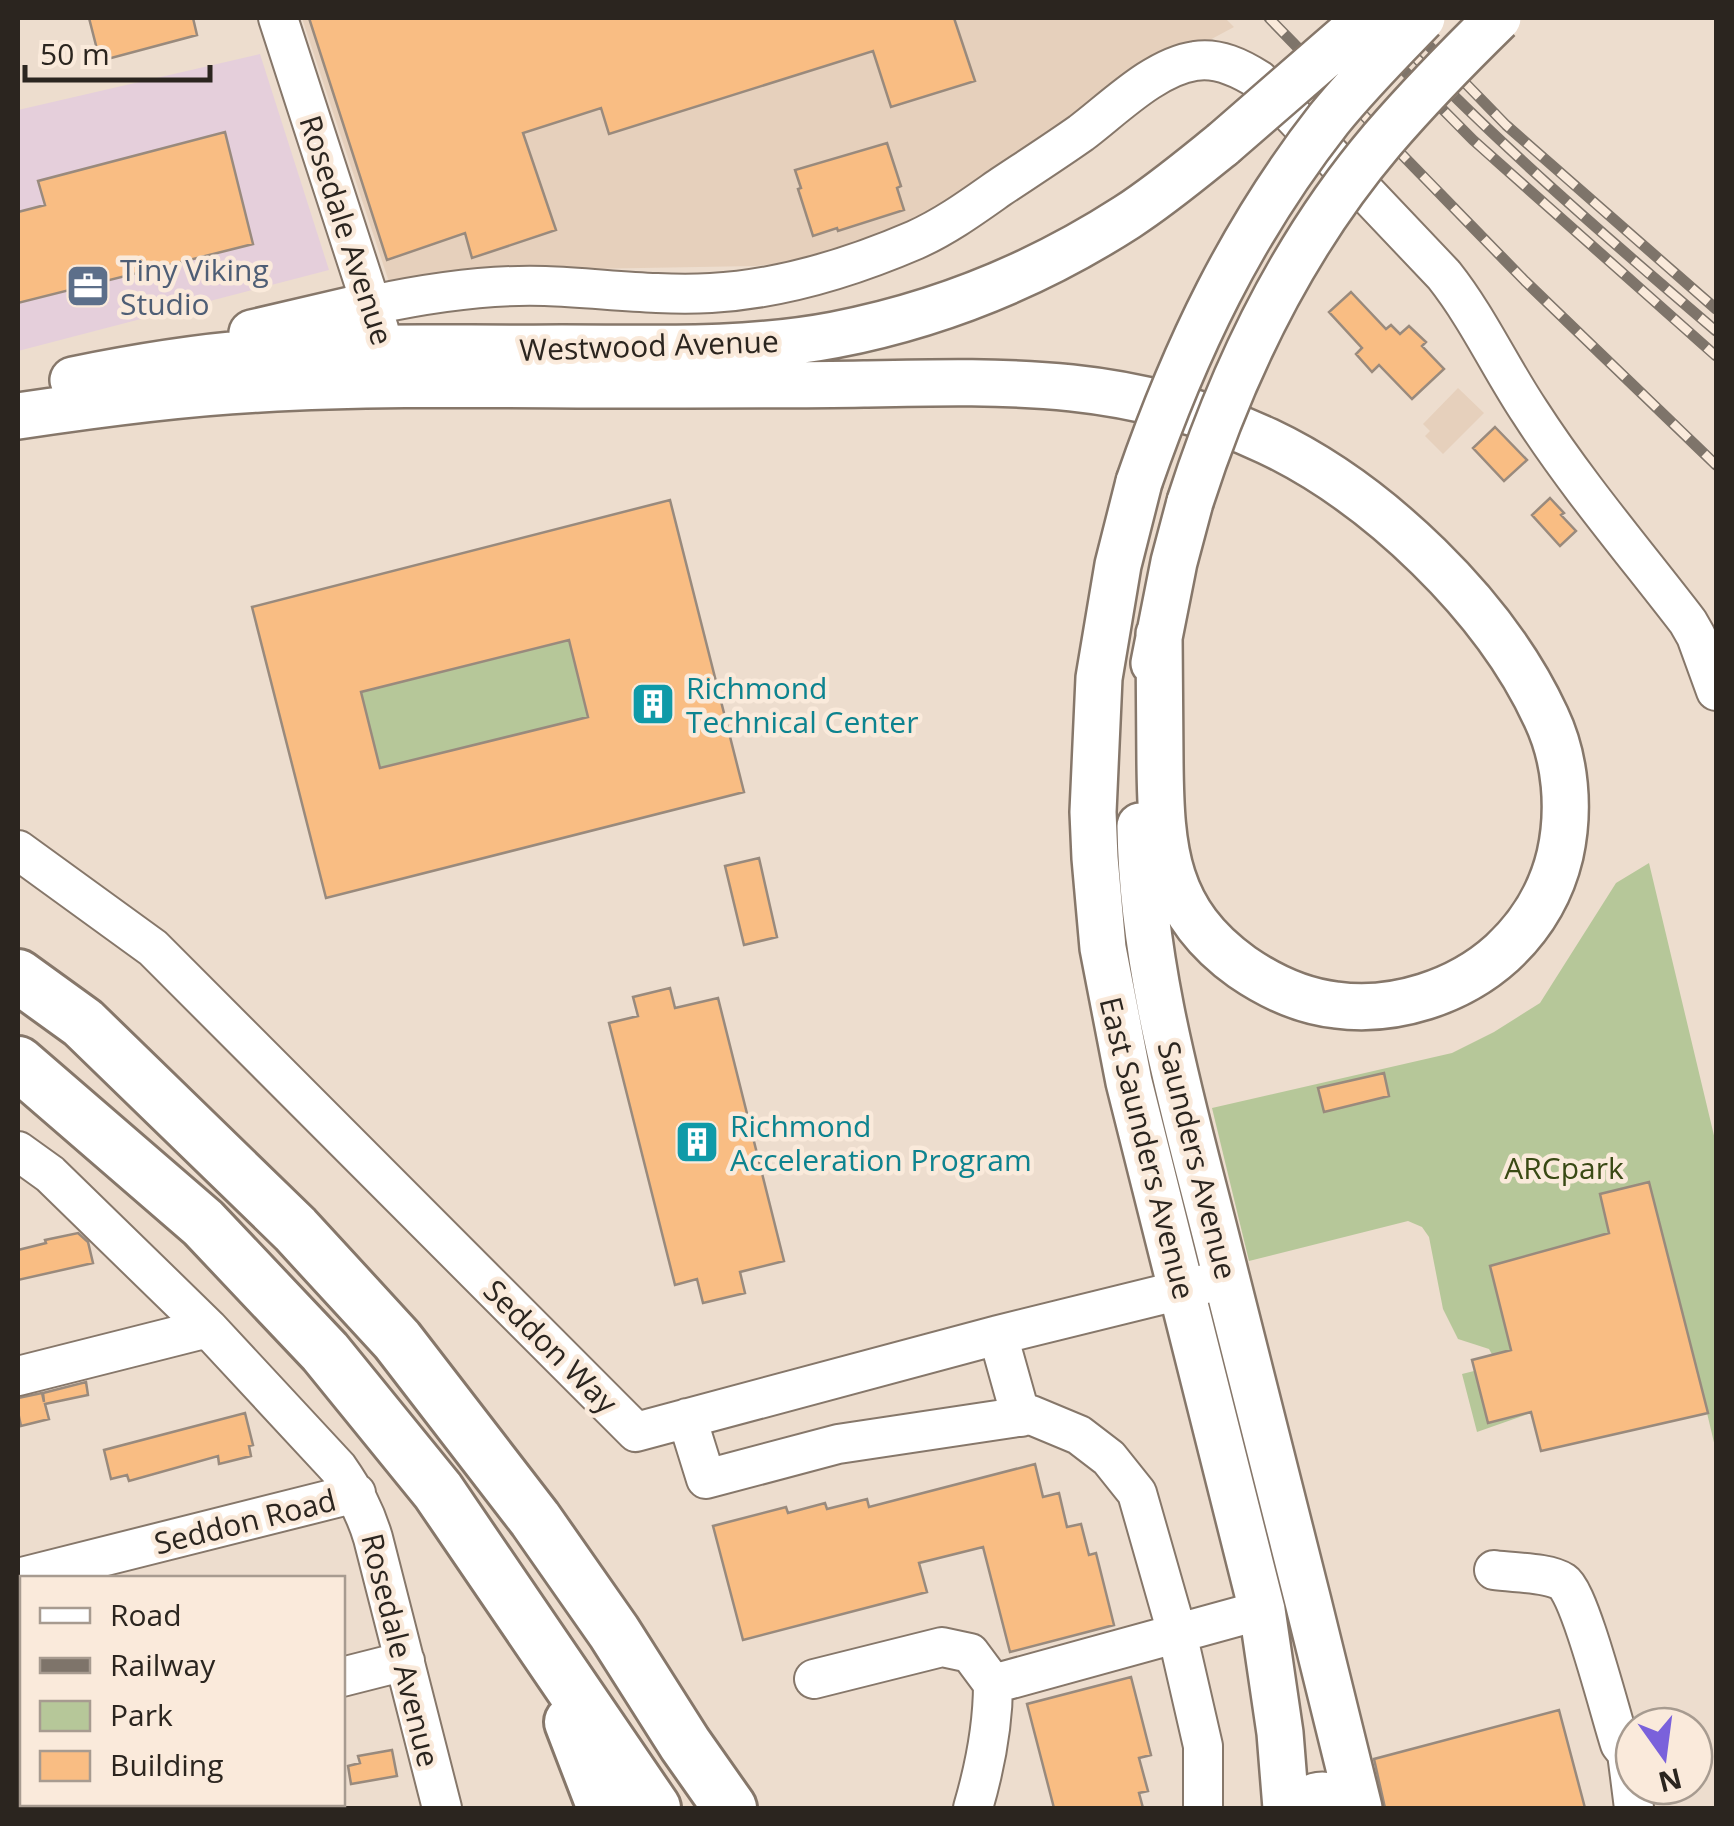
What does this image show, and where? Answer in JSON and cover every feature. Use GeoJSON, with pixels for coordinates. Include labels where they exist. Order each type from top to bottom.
{"type":"FeatureCollection","features":[{"type":"Feature","properties":{"kind":"highway"},"geometry":{"type":"LineString","coordinates":[[18,976],[83,1023],[296,1229],[397,1340],[535,1518],[730,1808]]}},
{"type":"Feature","properties":{"kind":"highway"},"geometry":{"type":"LineString","coordinates":[[18,1063],[203,1223],[325,1352],[438,1491],[654,1808]]}},
{"type":"Feature","properties":{"kind":"highway"},"geometry":{"type":"LineString","coordinates":[[538,1636],[604,1808]]}},
{"type":"Feature","properties":{"kind":"main road","name":"Westwood Avenue"},"geometry":{"type":"LineString","coordinates":[[18,416],[258,388],[391,367],[718,348],[832,335],[884,324],[971,296],[1038,268],[1128,216],[1223,144],[1368,18]]}},
{"type":"Feature","properties":{"kind":"main road","name":"East Saunders Avenue"},"geometry":{"type":"LineString","coordinates":[[1289,1808],[1262,1610],[1129,1082],[1110,992],[1094,858],[1099,678],[1118,566],[1139,482],[1194,338],[1217,292],[1291,170],[1332,115],[1422,18]]}},
{"type":"Feature","properties":{"kind":"main road","name":"Saunders Avenue"},"geometry":{"type":"LineString","coordinates":[[1359,1807],[1174,1068],[1149,943],[1143,889],[1142,751],[1174,562],[1209,443],[1245,357],[1281,286],[1351,180],[1436,79],[1498,18]]}},
{"type":"Feature","properties":{"kind":"main road"},"geometry":{"type":"LineString","coordinates":[[112,372],[183,348],[372,305]]}},
{"type":"Feature","properties":{"kind":"main road","name":"Westwood Avenue"},"geometry":{"type":"LineString","coordinates":[[18,392],[178,361],[255,353],[391,367],[1064,386],[1146,398],[1191,412],[1266,440],[1339,483],[1381,515],[1444,571],[1518,666],[1548,719],[1564,776],[1566,806],[1564,839],[1549,890],[1518,938],[1491,963],[1460,983],[1420,998],[1382,1006],[1342,1006],[1304,1000],[1275,988],[1228,956],[1189,914],[1166,854],[1160,810],[1159,634]]}},
{"type":"Feature","properties":{"kind":"street","name":"Rosedale Avenue"},"geometry":{"type":"LineString","coordinates":[[278,18],[391,367]]}},
{"type":"Feature","properties":{"kind":"street"},"geometry":{"type":"LineString","coordinates":[[372,305],[453,290],[515,286],[712,293],[820,275],[920,238],[953,220],[1165,70],[1198,60],[1224,63],[1259,80],[1444,275],[1467,304],[1529,411],[1688,622],[1714,675]]}},
{"type":"Feature","properties":{"kind":"street","name":"Seddon Way"},"geometry":{"type":"LineString","coordinates":[[18,850],[153,948],[636,1432],[1227,1278]]}},
{"type":"Feature","properties":{"kind":"street","name":"Rosedale Avenue"},"geometry":{"type":"LineString","coordinates":[[18,1151],[34,1178],[208,1328],[338,1468],[356,1493],[374,1538],[442,1808]]}},
{"type":"Feature","properties":{"kind":"street"},"geometry":{"type":"LineString","coordinates":[[18,1376],[208,1328]]}},
{"type":"Feature","properties":{"kind":"street"},"geometry":{"type":"LineString","coordinates":[[998,1335],[1021,1417]]}},
{"type":"Feature","properties":{"kind":"street"},"geometry":{"type":"LineString","coordinates":[[687,1418],[706,1479],[838,1444],[1021,1417],[1032,1416],[1079,1435],[1109,1458],[1137,1493],[1177,1633],[1203,1746],[1202,1808]]}},
{"type":"Feature","properties":{"kind":"street","name":"Seddon Road"},"geometry":{"type":"LineString","coordinates":[[26,1576],[356,1493]]}},
{"type":"Feature","properties":{"kind":"street"},"geometry":{"type":"LineString","coordinates":[[1494,1570],[1546,1576],[1570,1589],[1620,1744],[1627,1753],[1634,1808]]}},
{"type":"Feature","properties":{"kind":"street"},"geometry":{"type":"LineString","coordinates":[[993,1684],[1262,1610]]}},
{"type":"Feature","properties":{"kind":"street"},"geometry":{"type":"LineString","coordinates":[[814,1680],[942,1648],[970,1653],[993,1684],[986,1765],[973,1808]]}},
{"type":"Feature","properties":{"kind":"street"},"geometry":{"type":"LineString","coordinates":[[345,1676],[404,1661]]}},
{"type":"Feature","properties":{"kind":"street"},"geometry":{"type":"LineString","coordinates":[[1289,1808],[1319,1791],[1338,1794],[1359,1807]]}},
{"type":"Feature","properties":{"kind":"shaded area"},"geometry":{"type":"Polygon","coordinates":[[[302,18],[1225,18],[1234,27],[1099,99],[989,178],[877,239],[818,258],[756,266],[526,270],[389,282],[302,18]]]}},
{"type":"Feature","properties":{"kind":"shaded area"},"geometry":{"type":"Polygon","coordinates":[[[260,54],[329,270],[18,351],[18,110],[260,54]]]}},
{"type":"Feature","properties":{"kind":"shaded area"},"geometry":{"type":"Polygon","coordinates":[[[1458,388],[1484,413],[1443,454],[1425,436],[1430,431],[1423,424],[1458,388]]]}},
{"type":"Feature","properties":{"kind":"green space"},"geometry":{"type":"Polygon","coordinates":[[[569,640],[588,717],[380,768],[361,692],[569,640]]]}},
{"type":"Feature","properties":{"kind":"green space","name":"ARCpark"},"geometry":{"type":"Polygon","coordinates":[[[1649,863],[1716,1144],[1716,1451],[1707,1413],[1541,1451],[1531,1413],[1477,1432],[1462,1374],[1498,1365],[1489,1349],[1458,1339],[1443,1309],[1429,1237],[1422,1227],[1408,1221],[1249,1261],[1212,1108],[1452,1053],[1494,1032],[1540,1003],[1616,883],[1649,863]]]}},
{"type":"Feature","properties":{"kind":"building"},"geometry":{"type":"Polygon","coordinates":[[[89,18],[193,18],[197,35],[100,61],[89,18]]]}},
{"type":"Feature","properties":{"kind":"building"},"geometry":{"type":"Polygon","coordinates":[[[309,18],[954,18],[975,81],[891,107],[873,51],[609,134],[601,108],[523,133],[556,230],[472,258],[465,233],[387,260],[309,18]]]}},
{"type":"Feature","properties":{"kind":"building"},"geometry":{"type":"Polygon","coordinates":[[[225,132],[253,244],[18,303],[18,212],[45,205],[38,181],[225,132]]]}},
{"type":"Feature","properties":{"kind":"building"},"geometry":{"type":"Polygon","coordinates":[[[887,143],[904,210],[813,236],[795,170],[887,143]]]}},
{"type":"Feature","properties":{"kind":"building"},"geometry":{"type":"Polygon","coordinates":[[[1351,292],[1386,329],[1391,325],[1400,334],[1409,326],[1426,342],[1422,346],[1444,369],[1412,399],[1379,365],[1372,372],[1356,354],[1362,348],[1329,312],[1351,292]]]}},
{"type":"Feature","properties":{"kind":"building"},"geometry":{"type":"Polygon","coordinates":[[[1495,427],[1527,460],[1504,481],[1473,448],[1495,427]]]}},
{"type":"Feature","properties":{"kind":"building"},"geometry":{"type":"Polygon","coordinates":[[[1550,498],[1576,531],[1560,546],[1532,515],[1550,498]]]}},
{"type":"Feature","properties":{"kind":"building","name":"Richmond Technical Center"},"geometry":{"type":"Polygon","coordinates":[[[670,500],[744,792],[326,898],[252,607],[670,500]],[[569,640],[361,692],[380,768],[588,717],[569,640]]]}},
{"type":"Feature","properties":{"kind":"building"},"geometry":{"type":"Polygon","coordinates":[[[759,858],[777,937],[744,945],[725,866],[759,858]]]}},
{"type":"Feature","properties":{"kind":"building","name":"Richmond Acceleration Program"},"geometry":{"type":"Polygon","coordinates":[[[670,988],[675,1008],[718,998],[784,1261],[740,1272],[745,1293],[703,1303],[697,1279],[675,1285],[609,1023],[638,1016],[633,997],[670,988]]]}},
{"type":"Feature","properties":{"kind":"building"},"geometry":{"type":"Polygon","coordinates":[[[1384,1073],[1389,1096],[1324,1112],[1318,1088],[1384,1073]]]}},
{"type":"Feature","properties":{"kind":"building"},"geometry":{"type":"Polygon","coordinates":[[[1649,1182],[1708,1413],[1541,1451],[1531,1412],[1488,1423],[1472,1360],[1511,1350],[1490,1266],[1609,1233],[1600,1194],[1649,1182]]]}},
{"type":"Feature","properties":{"kind":"building"},"geometry":{"type":"Polygon","coordinates":[[[78,1233],[88,1242],[93,1263],[18,1280],[18,1250],[78,1233]]]}},
{"type":"Feature","properties":{"kind":"building"},"geometry":{"type":"Polygon","coordinates":[[[86,1382],[88,1395],[45,1404],[49,1419],[21,1426],[18,1398],[42,1393],[44,1402],[43,1393],[86,1382]]]}},
{"type":"Feature","properties":{"kind":"building"},"geometry":{"type":"Polygon","coordinates":[[[245,1413],[253,1445],[249,1446],[251,1456],[219,1464],[218,1456],[129,1481],[127,1475],[111,1479],[104,1450],[245,1413]]]}},
{"type":"Feature","properties":{"kind":"building"},"geometry":{"type":"Polygon","coordinates":[[[1035,1464],[1043,1497],[1059,1493],[1067,1527],[1081,1524],[1089,1555],[1096,1553],[1114,1625],[1010,1652],[983,1547],[919,1563],[927,1592],[743,1640],[713,1526],[786,1507],[788,1513],[825,1503],[827,1509],[867,1499],[869,1507],[1035,1464]]]}},
{"type":"Feature","properties":{"kind":"building"},"geometry":{"type":"Polygon","coordinates":[[[1131,1677],[1151,1755],[1139,1758],[1148,1791],[1139,1793],[1143,1808],[1054,1808],[1027,1704],[1131,1677]]]}},
{"type":"Feature","properties":{"kind":"building"},"geometry":{"type":"Polygon","coordinates":[[[1559,1710],[1585,1808],[1385,1808],[1374,1759],[1559,1710]]]}},
{"type":"Feature","properties":{"kind":"building"},"geometry":{"type":"Polygon","coordinates":[[[392,1750],[397,1776],[351,1784],[348,1766],[360,1763],[358,1756],[392,1750]]]}},
{"type":"Feature","properties":{"kind":"railway"},"geometry":{"type":"LineString","coordinates":[[1269,18],[1525,281],[1716,465]]}},
{"type":"Feature","properties":{"kind":"railway"},"geometry":{"type":"LineString","coordinates":[[1352,18],[1473,140],[1716,356]]}},
{"type":"Feature","properties":{"kind":"railway"},"geometry":{"type":"LineString","coordinates":[[1378,18],[1500,140],[1716,331]]}},
{"type":"Feature","properties":{"kind":"railway"},"geometry":{"type":"LineString","coordinates":[[1402,18],[1506,125],[1716,309]]}},
{"type":"Feature","properties":{"kind":"place","name":"Tiny Viking Studio"},"geometry":{"type":"Point","coordinates":[88,286]}},
{"type":"Feature","properties":{"kind":"place","name":"Richmond Technical Center"},"geometry":{"type":"Point","coordinates":[653,704]}},
{"type":"Feature","properties":{"kind":"place","name":"Richmond Acceleration Program"},"geometry":{"type":"Point","coordinates":[697,1142]}}]}
